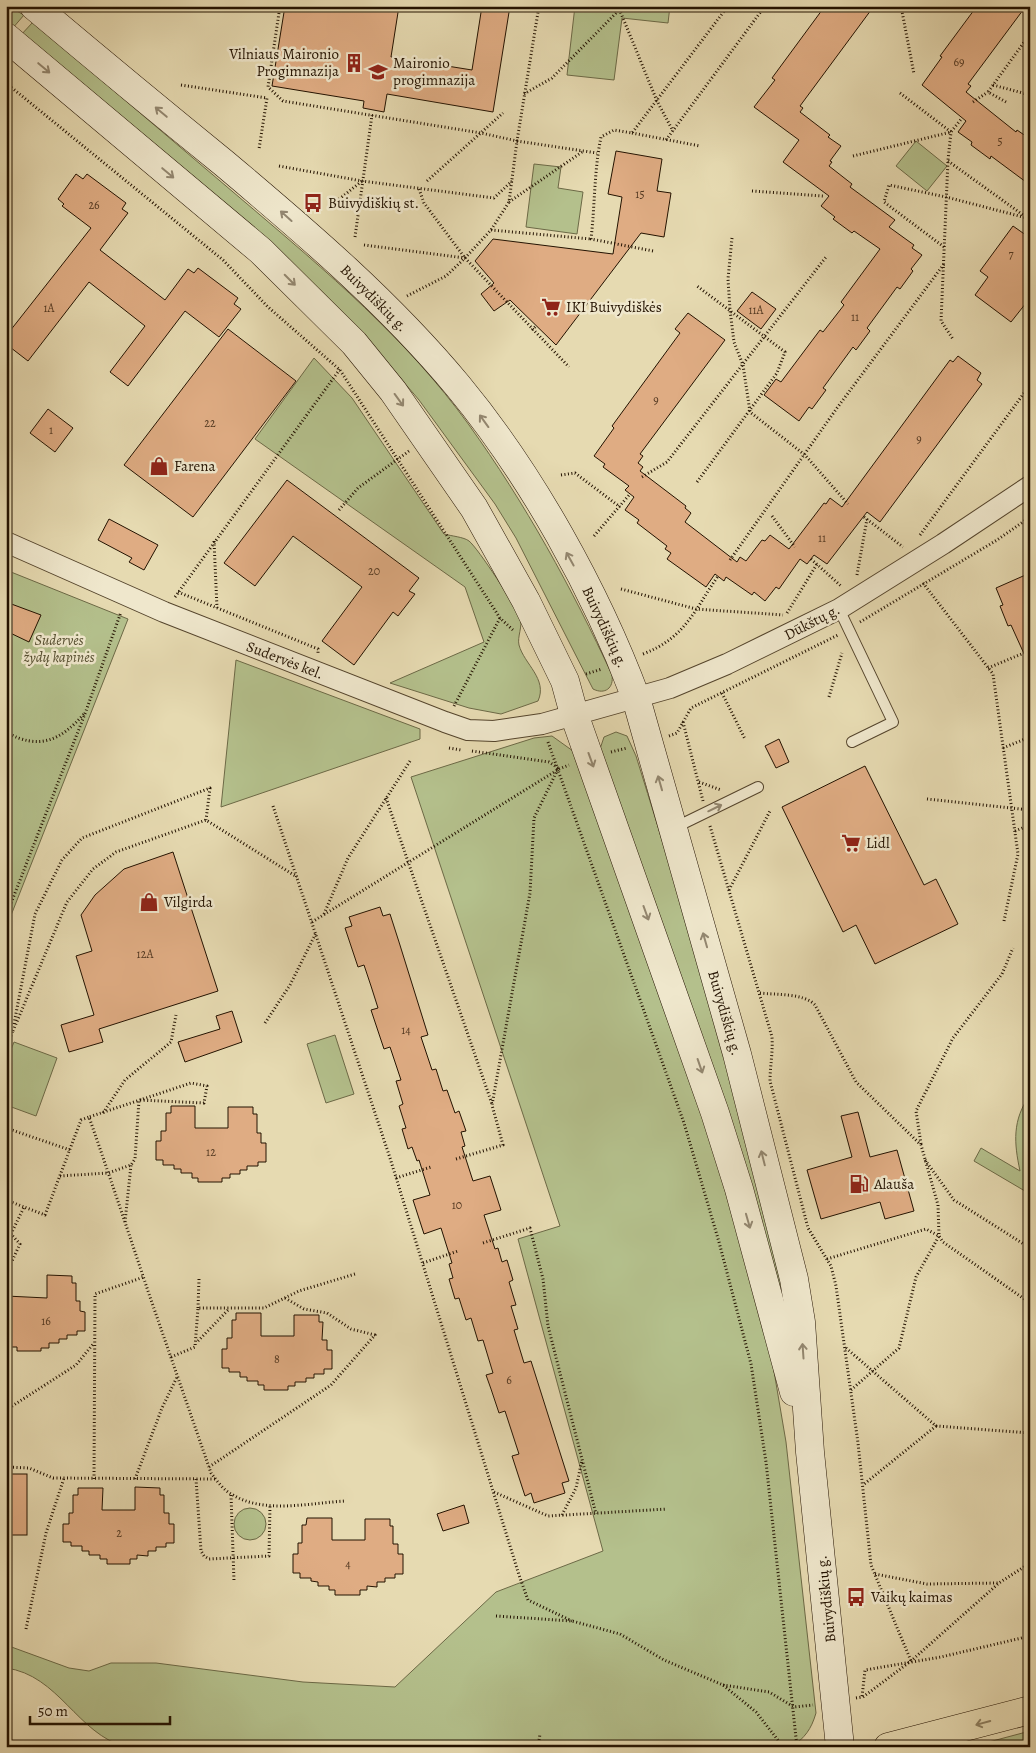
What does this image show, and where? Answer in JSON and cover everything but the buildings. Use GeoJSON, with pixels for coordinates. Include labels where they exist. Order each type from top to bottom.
{"type":"FeatureCollection","features":[{"type":"Feature","properties":{"kind":"main road","name":"Buivydiškių g."},"geometry":{"type":"LineString","coordinates":[[34,6],[280,211],[386,308],[458,387],[528,482],[591,596],[622,662],[636,698],[737,1054],[794,1278],[802,1322],[810,1452],[840,1747]]}},
{"type":"Feature","properties":{"kind":"main road","name":"Buivydiškių g."},"geometry":{"type":"LineString","coordinates":[[6,37],[261,251],[354,343],[393,391],[474,508],[526,601],[565,681],[574,714],[715,1112],[739,1189],[810,1452]]}},
{"type":"Feature","properties":{"kind":"main road"},"geometry":{"type":"LineString","coordinates":[[888,1747],[1030,1710]]}},
{"type":"Feature","properties":{"kind":"street","name":"Dūkštų g."},"geometry":{"type":"LineString","coordinates":[[574,714],[670,688],[727,664],[838,609],[943,544],[1030,486]]}},
{"type":"Feature","properties":{"kind":"street","name":"Sudervės kel."},"geometry":{"type":"LineString","coordinates":[[6,542],[164,612],[468,730],[494,731],[542,724],[574,714]]}},
{"type":"Feature","properties":{"kind":"lane"},"geometry":{"type":"LineString","coordinates":[[838,609],[893,722],[852,742]]}},
{"type":"Feature","properties":{"kind":"lane"},"geometry":{"type":"LineString","coordinates":[[673,828],[758,787]]}},
{"type":"Feature","properties":{"kind":"path"},"geometry":{"type":"LineString","coordinates":[[280,6],[268,87],[283,101],[481,133],[517,141],[597,152]]}},
{"type":"Feature","properties":{"kind":"path"},"geometry":{"type":"LineString","coordinates":[[509,202],[524,94],[539,6]]}},
{"type":"Feature","properties":{"kind":"path"},"geometry":{"type":"LineString","coordinates":[[524,94],[552,78],[618,8],[630,6]]}},
{"type":"Feature","properties":{"kind":"path"},"geometry":{"type":"LineString","coordinates":[[632,133],[728,6]]}},
{"type":"Feature","properties":{"kind":"path"},"geometry":{"type":"LineString","coordinates":[[666,140],[765,6]]}},
{"type":"Feature","properties":{"kind":"path"},"geometry":{"type":"LineString","coordinates":[[902,6],[914,74]]}},
{"type":"Feature","properties":{"kind":"path"},"geometry":{"type":"LineString","coordinates":[[618,8],[657,101],[673,131]]}},
{"type":"Feature","properties":{"kind":"path"},"geometry":{"type":"LineString","coordinates":[[973,102],[988,92],[1030,34]]}},
{"type":"Feature","properties":{"kind":"path"},"geometry":{"type":"LineString","coordinates":[[6,83],[223,260],[268,307],[340,370],[500,618],[445,722]]}},
{"type":"Feature","properties":{"kind":"path"},"geometry":{"type":"LineString","coordinates":[[181,85],[267,98],[259,149]]}},
{"type":"Feature","properties":{"kind":"path"},"geometry":{"type":"LineString","coordinates":[[993,85],[1030,96]]}},
{"type":"Feature","properties":{"kind":"path"},"geometry":{"type":"LineString","coordinates":[[988,92],[1006,102]]}},
{"type":"Feature","properties":{"kind":"path"},"geometry":{"type":"LineString","coordinates":[[900,93],[951,132]]}},
{"type":"Feature","properties":{"kind":"path"},"geometry":{"type":"LineString","coordinates":[[427,182],[503,113]]}},
{"type":"Feature","properties":{"kind":"path"},"geometry":{"type":"LineString","coordinates":[[355,237],[372,115]]}},
{"type":"Feature","properties":{"kind":"path"},"geometry":{"type":"LineString","coordinates":[[953,339],[942,321],[946,197],[951,132],[962,118]]}},
{"type":"Feature","properties":{"kind":"path"},"geometry":{"type":"LineString","coordinates":[[591,239],[597,152],[601,137],[606,132],[614,130],[700,146]]}},
{"type":"Feature","properties":{"kind":"path"},"geometry":{"type":"LineString","coordinates":[[853,156],[951,132]]}},
{"type":"Feature","properties":{"kind":"path"},"geometry":{"type":"LineString","coordinates":[[386,308],[446,276],[491,230],[509,202],[584,151]]}},
{"type":"Feature","properties":{"kind":"path"},"geometry":{"type":"LineString","coordinates":[[948,160],[1028,219]]}},
{"type":"Feature","properties":{"kind":"path"},"geometry":{"type":"LineString","coordinates":[[279,166],[362,181],[494,198],[512,180]]}},
{"type":"Feature","properties":{"kind":"path"},"geometry":{"type":"LineString","coordinates":[[328,208],[362,181]]}},
{"type":"Feature","properties":{"kind":"path"},"geometry":{"type":"LineString","coordinates":[[944,247],[884,202],[889,185],[946,197],[1028,219]]}},
{"type":"Feature","properties":{"kind":"path"},"geometry":{"type":"LineString","coordinates":[[419,189],[424,203],[465,258],[569,367]]}},
{"type":"Feature","properties":{"kind":"path"},"geometry":{"type":"LineString","coordinates":[[752,191],[823,196]]}},
{"type":"Feature","properties":{"kind":"path"},"geometry":{"type":"LineString","coordinates":[[491,230],[591,239],[653,251]]}},
{"type":"Feature","properties":{"kind":"path"},"geometry":{"type":"LineString","coordinates":[[732,238],[728,279],[730,310],[734,342],[743,365],[750,412],[805,455],[848,504]]}},
{"type":"Feature","properties":{"kind":"path"},"geometry":{"type":"LineString","coordinates":[[364,246],[465,258]]}},
{"type":"Feature","properties":{"kind":"path"},"geometry":{"type":"LineString","coordinates":[[642,477],[667,462],[766,337],[826,257]]}},
{"type":"Feature","properties":{"kind":"path"},"geometry":{"type":"LineString","coordinates":[[730,560],[944,264]]}},
{"type":"Feature","properties":{"kind":"path"},"geometry":{"type":"LineString","coordinates":[[696,482],[750,412],[777,373],[785,352],[697,286]]}},
{"type":"Feature","properties":{"kind":"path"},"geometry":{"type":"LineString","coordinates":[[532,330],[536,326]]}},
{"type":"Feature","properties":{"kind":"path"},"geometry":{"type":"LineString","coordinates":[[164,612],[340,370],[354,343]]}},
{"type":"Feature","properties":{"kind":"path"},"geometry":{"type":"LineString","coordinates":[[914,543],[1030,385]]}},
{"type":"Feature","properties":{"kind":"path"},"geometry":{"type":"LineString","coordinates":[[339,510],[358,488],[399,459]]}},
{"type":"Feature","properties":{"kind":"path"},"geometry":{"type":"LineString","coordinates":[[561,475],[575,473],[620,507]]}},
{"type":"Feature","properties":{"kind":"path"},"geometry":{"type":"LineString","coordinates":[[594,536],[630,494]]}},
{"type":"Feature","properties":{"kind":"path"},"geometry":{"type":"LineString","coordinates":[[772,516],[795,547]]}},
{"type":"Feature","properties":{"kind":"path"},"geometry":{"type":"LineString","coordinates":[[312,922],[559,769],[590,758],[678,733],[691,708],[835,637],[998,540],[1030,517]]}},
{"type":"Feature","properties":{"kind":"path"},"geometry":{"type":"LineString","coordinates":[[857,578],[865,518],[906,548]]}},
{"type":"Feature","properties":{"kind":"path"},"geometry":{"type":"LineString","coordinates":[[214,541],[217,608]]}},
{"type":"Feature","properties":{"kind":"path"},"geometry":{"type":"LineString","coordinates":[[811,559],[841,586]]}},
{"type":"Feature","properties":{"kind":"path"},"geometry":{"type":"LineString","coordinates":[[621,589],[696,609],[786,615],[817,564]]}},
{"type":"Feature","properties":{"kind":"path"},"geometry":{"type":"LineString","coordinates":[[652,651],[668,643],[682,630],[718,576]]}},
{"type":"Feature","properties":{"kind":"path"},"geometry":{"type":"LineString","coordinates":[[923,583],[993,674],[1018,854],[1004,921]]}},
{"type":"Feature","properties":{"kind":"path"},"geometry":{"type":"LineString","coordinates":[[6,916],[86,712],[128,596]]}},
{"type":"Feature","properties":{"kind":"path"},"geometry":{"type":"LineString","coordinates":[[835,637],[838,643]]}},
{"type":"Feature","properties":{"kind":"path"},"geometry":{"type":"LineString","coordinates":[[829,697],[843,655],[841,649]]}},
{"type":"Feature","properties":{"kind":"path"},"geometry":{"type":"LineString","coordinates":[[988,668],[1024,653]]}},
{"type":"Feature","properties":{"kind":"path"},"geometry":{"type":"LineString","coordinates":[[722,693],[745,739]]}},
{"type":"Feature","properties":{"kind":"path"},"geometry":{"type":"LineString","coordinates":[[6,732],[29,742],[42,742],[66,732],[86,712]]}},
{"type":"Feature","properties":{"kind":"path"},"geometry":{"type":"LineString","coordinates":[[683,722],[706,812],[772,1037],[774,1058],[770,1068],[770,1081],[808,1228],[827,1259],[836,1286],[851,1390],[872,1565],[911,1661]]}},
{"type":"Feature","properties":{"kind":"path"},"geometry":{"type":"LineString","coordinates":[[1003,748],[1030,737]]}},
{"type":"Feature","properties":{"kind":"path"},"geometry":{"type":"LineString","coordinates":[[449,748],[549,762],[559,769],[684,1123],[719,1242],[751,1364],[766,1462],[797,1747]]}},
{"type":"Feature","properties":{"kind":"path"},"geometry":{"type":"LineString","coordinates":[[324,915],[348,858],[410,761]]}},
{"type":"Feature","properties":{"kind":"path"},"geometry":{"type":"LineString","coordinates":[[492,1105],[530,893],[534,818],[559,769]]}},
{"type":"Feature","properties":{"kind":"path"},"geometry":{"type":"LineString","coordinates":[[13,1031],[35,914],[62,860],[82,838],[210,788],[206,820]]}},
{"type":"Feature","properties":{"kind":"path"},"geometry":{"type":"LineString","coordinates":[[386,798],[492,1105],[503,1144],[456,1159]]}},
{"type":"Feature","properties":{"kind":"path"},"geometry":{"type":"LineString","coordinates":[[927,798],[1030,810]]}},
{"type":"Feature","properties":{"kind":"path"},"geometry":{"type":"LineString","coordinates":[[273,806],[396,1178],[528,1600],[572,1621],[620,1634],[664,1660],[723,1685],[769,1692],[794,1707]]}},
{"type":"Feature","properties":{"kind":"path"},"geometry":{"type":"LineString","coordinates":[[729,890],[770,811]]}},
{"type":"Feature","properties":{"kind":"path"},"geometry":{"type":"LineString","coordinates":[[206,820],[297,878]]}},
{"type":"Feature","properties":{"kind":"path"},"geometry":{"type":"LineString","coordinates":[[6,1048],[68,902],[93,869],[116,852],[206,820]]}},
{"type":"Feature","properties":{"kind":"path"},"geometry":{"type":"LineString","coordinates":[[1015,831],[1030,825]]}},
{"type":"Feature","properties":{"kind":"path"},"geometry":{"type":"LineString","coordinates":[[265,1023],[290,985],[316,933]]}},
{"type":"Feature","properties":{"kind":"path"},"geometry":{"type":"LineString","coordinates":[[851,1390],[899,1348],[916,1277],[939,1236],[938,1206],[923,1158],[916,1111],[953,1038],[1002,974],[1013,948]]}},
{"type":"Feature","properties":{"kind":"path"},"geometry":{"type":"LineString","coordinates":[[760,993],[811,1000],[834,1037],[856,1082],[921,1145]]}},
{"type":"Feature","properties":{"kind":"path"},"geometry":{"type":"LineString","coordinates":[[103,1112],[124,1080],[171,1042],[176,1015]]}},
{"type":"Feature","properties":{"kind":"path"},"geometry":{"type":"LineString","coordinates":[[6,1200],[45,1215],[81,1120],[138,1100],[191,1083],[207,1086],[204,1103],[138,1100]]}},
{"type":"Feature","properties":{"kind":"path"},"geometry":{"type":"LineString","coordinates":[[125,1223],[131,1165],[135,1159],[138,1100]]}},
{"type":"Feature","properties":{"kind":"path"},"geometry":{"type":"LineString","coordinates":[[89,1117],[177,1376],[215,1479],[231,1495],[250,1503],[270,1506],[345,1501]]}},
{"type":"Feature","properties":{"kind":"path"},"geometry":{"type":"LineString","coordinates":[[6,1128],[70,1150]]}},
{"type":"Feature","properties":{"kind":"path"},"geometry":{"type":"LineString","coordinates":[[923,1158],[954,1200],[1030,1248]]}},
{"type":"Feature","properties":{"kind":"path"},"geometry":{"type":"LineString","coordinates":[[60,1176],[108,1173],[131,1165]]}},
{"type":"Feature","properties":{"kind":"path"},"geometry":{"type":"LineString","coordinates":[[396,1178],[431,1167]]}},
{"type":"Feature","properties":{"kind":"path"},"geometry":{"type":"LineString","coordinates":[[11,1234],[24,1207]]}},
{"type":"Feature","properties":{"kind":"path"},"geometry":{"type":"LineString","coordinates":[[6,1211],[11,1234],[20,1244],[12,1261],[6,1263]]}},
{"type":"Feature","properties":{"kind":"path"},"geometry":{"type":"LineString","coordinates":[[483,1243],[530,1228],[543,1279],[548,1326],[596,1514]]}},
{"type":"Feature","properties":{"kind":"path"},"geometry":{"type":"LineString","coordinates":[[827,1259],[926,1229],[939,1236],[943,1242],[1030,1303]]}},
{"type":"Feature","properties":{"kind":"path"},"geometry":{"type":"LineString","coordinates":[[423,1263],[458,1251]]}},
{"type":"Feature","properties":{"kind":"path"},"geometry":{"type":"LineString","coordinates":[[6,1259],[12,1261]]}},
{"type":"Feature","properties":{"kind":"path"},"geometry":{"type":"LineString","coordinates":[[198,1308],[264,1308],[299,1291],[355,1274]]}},
{"type":"Feature","properties":{"kind":"path"},"geometry":{"type":"LineString","coordinates":[[94,1479],[95,1294],[144,1277]]}},
{"type":"Feature","properties":{"kind":"path"},"geometry":{"type":"LineString","coordinates":[[198,1341],[199,1279]]}},
{"type":"Feature","properties":{"kind":"path"},"geometry":{"type":"LineString","coordinates":[[209,1467],[331,1385],[375,1335],[351,1329],[327,1313],[304,1309],[285,1298]]}},
{"type":"Feature","properties":{"kind":"path"},"geometry":{"type":"LineString","coordinates":[[171,1356],[192,1349],[230,1308]]}},
{"type":"Feature","properties":{"kind":"path"},"geometry":{"type":"LineString","coordinates":[[6,1410],[76,1365],[95,1343]]}},
{"type":"Feature","properties":{"kind":"path"},"geometry":{"type":"LineString","coordinates":[[845,1347],[936,1426],[1030,1433]]}},
{"type":"Feature","properties":{"kind":"path"},"geometry":{"type":"LineString","coordinates":[[135,1479],[162,1408],[177,1376]]}},
{"type":"Feature","properties":{"kind":"path"},"geometry":{"type":"LineString","coordinates":[[863,1485],[936,1426]]}},
{"type":"Feature","properties":{"kind":"path"},"geometry":{"type":"LineString","coordinates":[[561,1515],[576,1488],[582,1460]]}},
{"type":"Feature","properties":{"kind":"path"},"geometry":{"type":"LineString","coordinates":[[6,1467],[29,1468],[53,1478],[215,1479]]}},
{"type":"Feature","properties":{"kind":"path"},"geometry":{"type":"LineString","coordinates":[[26,1629],[46,1533],[64,1478]]}},
{"type":"Feature","properties":{"kind":"path"},"geometry":{"type":"LineString","coordinates":[[196,1479],[201,1552],[210,1559],[269,1556],[270,1506]]}},
{"type":"Feature","properties":{"kind":"path"},"geometry":{"type":"LineString","coordinates":[[494,1492],[548,1516],[667,1509]]}},
{"type":"Feature","properties":{"kind":"path"},"geometry":{"type":"LineString","coordinates":[[231,1495],[235,1559],[234,1581]]}},
{"type":"Feature","properties":{"kind":"path"},"geometry":{"type":"LineString","coordinates":[[862,1697],[911,1661],[999,1583],[1030,1563]]}},
{"type":"Feature","properties":{"kind":"path"},"geometry":{"type":"LineString","coordinates":[[875,1574],[928,1584],[999,1583]]}},
{"type":"Feature","properties":{"kind":"path"},"geometry":{"type":"LineString","coordinates":[[496,1616],[572,1621]]}},
{"type":"Feature","properties":{"kind":"path"},"geometry":{"type":"LineString","coordinates":[[911,1661],[941,1658],[1030,1636]]}},
{"type":"Feature","properties":{"kind":"path"},"geometry":{"type":"LineString","coordinates":[[723,1685],[756,1712],[781,1744]]}},
{"type":"Feature","properties":{"kind":"path"},"geometry":{"type":"LineString","coordinates":[[538,1747],[540,1734]]}},
{"type":"Feature","properties":{"kind":"green space"},"geometry":{"type":"Polygon","coordinates":[[[575,6],[670,6],[668,23],[622,18],[614,80],[567,75],[575,6]]]}},
{"type":"Feature","properties":{"kind":"green space"},"geometry":{"type":"Polygon","coordinates":[[[13,9],[24,15],[12,29],[6,25],[6,13],[13,9]]]}},
{"type":"Feature","properties":{"kind":"green space"},"geometry":{"type":"Polygon","coordinates":[[[33,22],[335,280],[392,335],[445,394],[490,455],[528,515],[564,578],[612,675],[612,684],[608,689],[597,691],[593,689],[516,538],[495,504],[419,400],[369,341],[20,36],[33,22]]]}},
{"type":"Feature","properties":{"kind":"green space"},"geometry":{"type":"Polygon","coordinates":[[[916,141],[947,166],[927,191],[896,166],[916,141]]]}},
{"type":"Feature","properties":{"kind":"green space"},"geometry":{"type":"Polygon","coordinates":[[[534,164],[561,167],[558,188],[583,192],[577,234],[526,227],[534,164]]]}},
{"type":"Feature","properties":{"kind":"green space"},"geometry":{"type":"Polygon","coordinates":[[[314,358],[352,398],[444,534],[469,541],[497,578],[520,618],[519,645],[538,679],[540,693],[538,701],[501,714],[469,708],[390,683],[484,642],[465,587],[255,439],[314,358]]]}},
{"type":"Feature","properties":{"kind":"green space","name":"Sudervės žydų kapinės"},"geometry":{"type":"Polygon","coordinates":[[[6,570],[128,619],[6,928],[6,570]]]}},
{"type":"Feature","properties":{"kind":"green space"},"geometry":{"type":"Polygon","coordinates":[[[236,660],[420,729],[420,739],[221,807],[236,660]]]}},
{"type":"Feature","properties":{"kind":"green space"},"geometry":{"type":"Polygon","coordinates":[[[616,732],[627,736],[636,756],[705,981],[747,1132],[766,1209],[784,1285],[799,1362],[600,749],[604,737],[616,732]]]}},
{"type":"Feature","properties":{"kind":"green space"},"geometry":{"type":"Polygon","coordinates":[[[552,736],[573,751],[695,1086],[769,1342],[786,1442],[816,1713],[810,1729],[792,1747],[126,1747],[109,1740],[94,1730],[40,1681],[24,1673],[6,1668],[6,1645],[69,1668],[89,1671],[111,1663],[156,1663],[303,1682],[395,1687],[496,1592],[603,1551],[518,1239],[560,1226],[411,777],[534,738],[552,736]]]}},
{"type":"Feature","properties":{"kind":"green space"},"geometry":{"type":"Polygon","coordinates":[[[335,1035],[354,1094],[326,1103],[307,1044],[335,1035]]]}},
{"type":"Feature","properties":{"kind":"green space"},"geometry":{"type":"Polygon","coordinates":[[[14,1042],[57,1058],[36,1116],[6,1105],[6,1062],[14,1042]]]}},
{"type":"Feature","properties":{"kind":"green space"},"geometry":{"type":"Polygon","coordinates":[[[1030,1095],[1030,1194],[974,1161],[981,1148],[1020,1171],[1016,1151],[1017,1123],[1024,1104],[1030,1095]]]}},
{"type":"Feature","properties":{"kind":"green space"},"geometry":{"type":"Polygon","coordinates":[[[250,1508],[261,1513],[266,1524],[261,1535],[250,1540],[239,1535],[234,1524],[239,1513],[250,1508]]]}},
{"type":"Feature","properties":{"kind":"green space"},"geometry":{"type":"Polygon","coordinates":[[[1030,1731],[1030,1747],[970,1747],[1030,1731]]]}},
{"type":"Feature","properties":{"kind":"place","name":"Vilniaus Maironio Progimnazija"},"geometry":{"type":"Point","coordinates":[354,63]}},
{"type":"Feature","properties":{"kind":"place","name":"Maironio progimnazija"},"geometry":{"type":"Point","coordinates":[378,72]}},
{"type":"Feature","properties":{"kind":"place","name":"Buivydiškių st."},"geometry":{"type":"Point","coordinates":[313,203]}},
{"type":"Feature","properties":{"kind":"place","name":"IKI Buivydiškės"},"geometry":{"type":"Point","coordinates":[551,307]}},
{"type":"Feature","properties":{"kind":"place","name":"Farena"},"geometry":{"type":"Point","coordinates":[159,466]}},
{"type":"Feature","properties":{"kind":"place","name":"Lidl"},"geometry":{"type":"Point","coordinates":[851,843]}},
{"type":"Feature","properties":{"kind":"place","name":"Vilgirda"},"geometry":{"type":"Point","coordinates":[149,902]}},
{"type":"Feature","properties":{"kind":"place","name":"Alauša"},"geometry":{"type":"Point","coordinates":[859,1184]}},
{"type":"Feature","properties":{"kind":"place","name":"Vaikų kaimas"},"geometry":{"type":"Point","coordinates":[856,1597]}}]}
